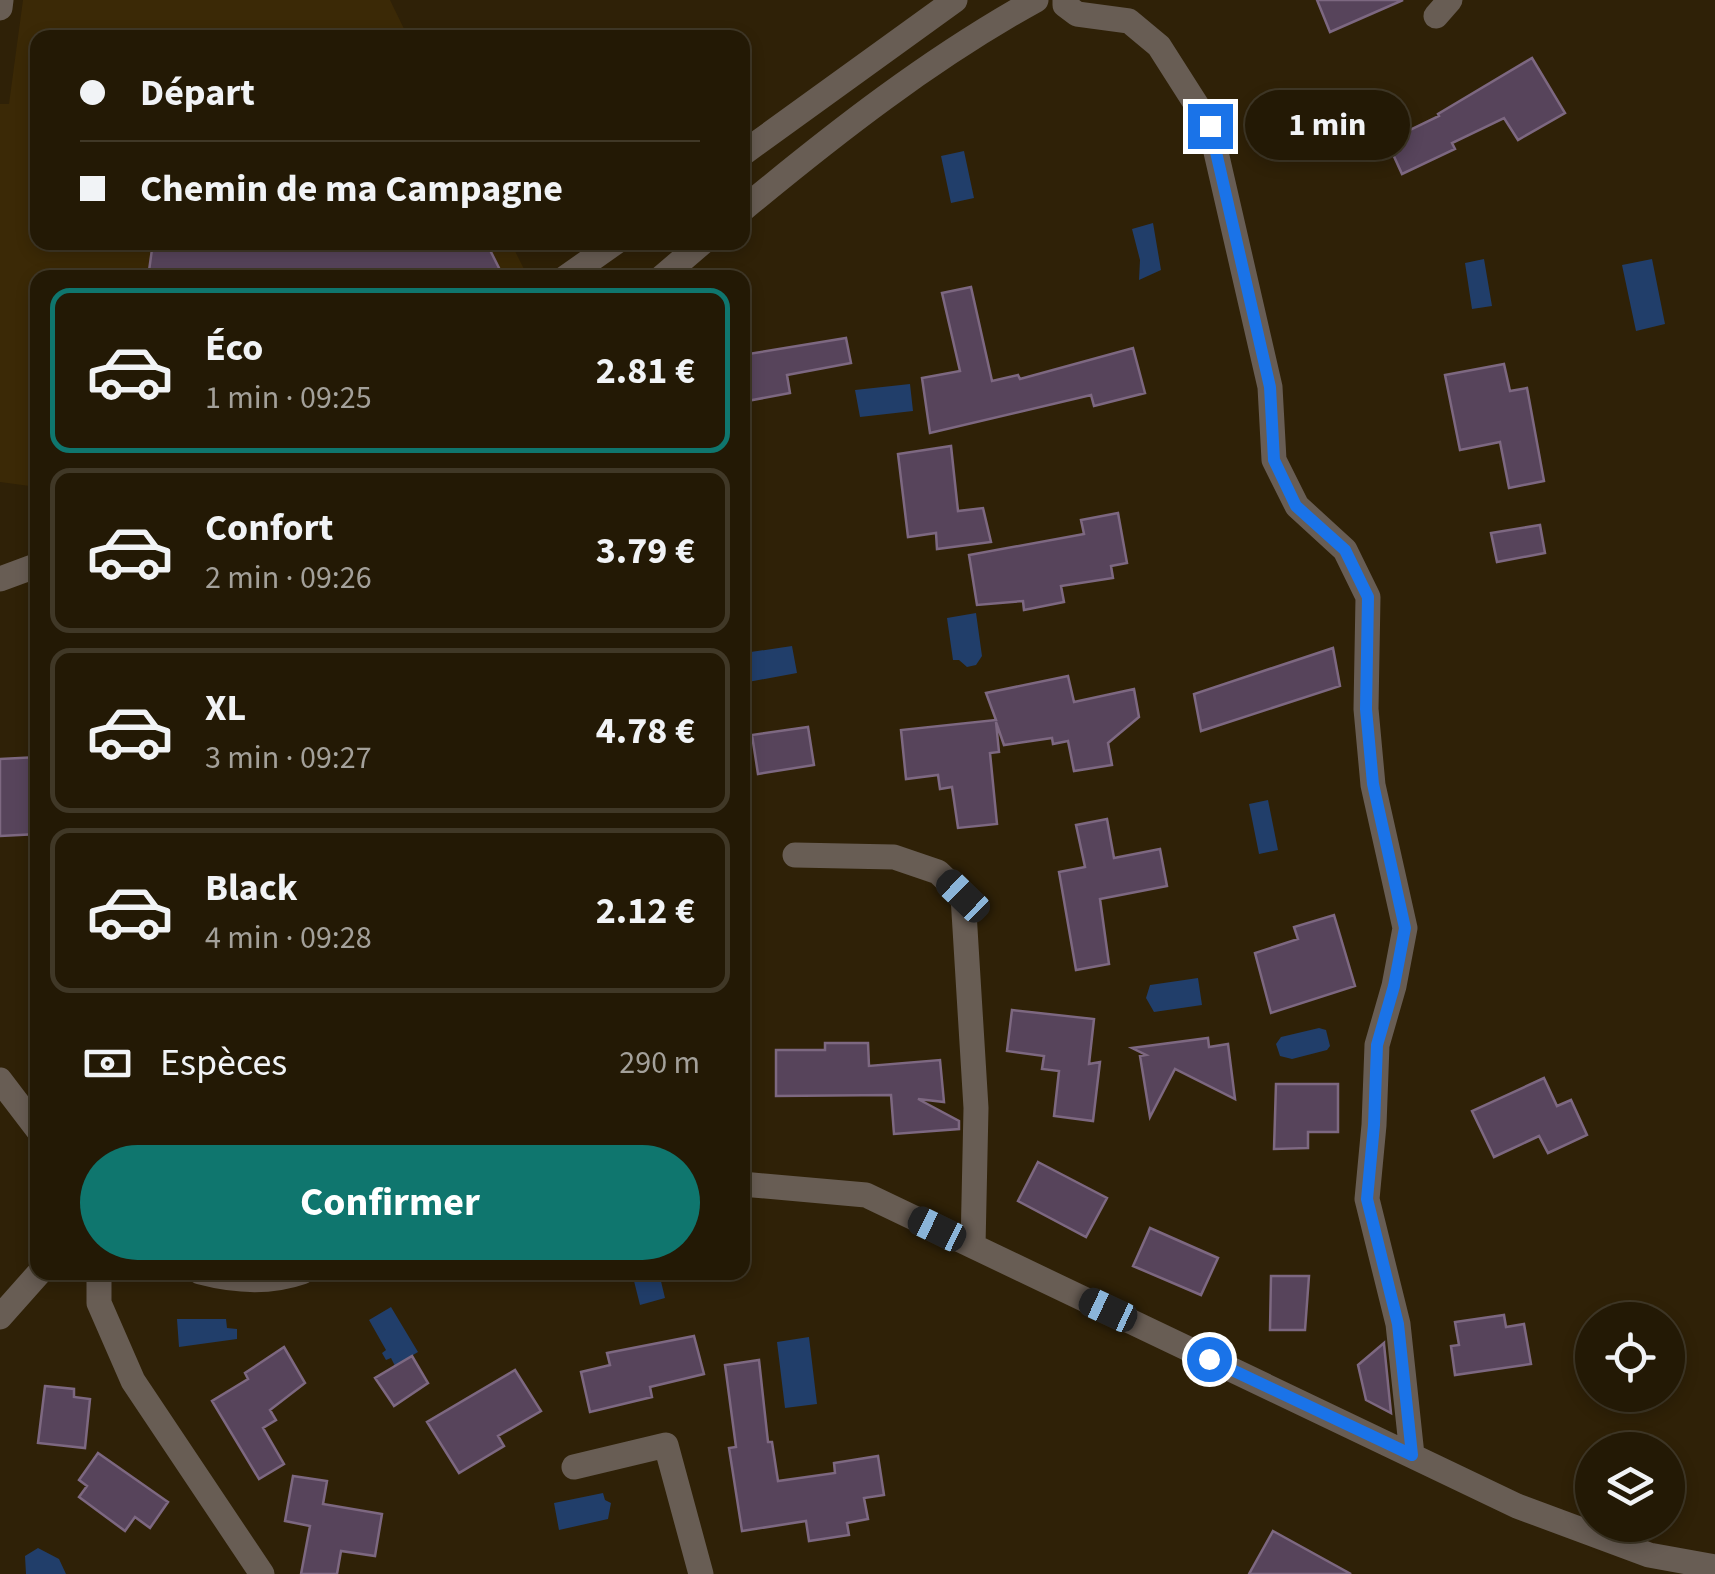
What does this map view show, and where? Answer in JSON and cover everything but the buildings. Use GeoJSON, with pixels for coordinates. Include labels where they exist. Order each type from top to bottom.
{"type":"FeatureCollection","features":[{"type":"Feature","properties":{"kind":"street"},"geometry":{"type":"LineString","coordinates":[[0,8],[1,0]]}},
{"type":"Feature","properties":{"kind":"street"},"geometry":{"type":"LineString","coordinates":[[750,148],[954,0]]}},
{"type":"Feature","properties":{"kind":"street"},"geometry":{"type":"LineString","coordinates":[[750,204],[872,108],[986,28],[1036,0]]}},
{"type":"Feature","properties":{"kind":"street"},"geometry":{"type":"LineString","coordinates":[[1066,0],[1065,4],[1077,14],[1129,21],[1159,46],[1210,126],[1270,387],[1274,460],[1296,506],[1345,550],[1368,597],[1366,709],[1373,784],[1405,928],[1377,1045],[1367,1199],[1398,1324],[1412,1455]]}},
{"type":"Feature","properties":{"kind":"street"},"geometry":{"type":"LineString","coordinates":[[577,270],[605,250]]}},
{"type":"Feature","properties":{"kind":"street"},"geometry":{"type":"LineString","coordinates":[[670,270],[694,250]]}},
{"type":"Feature","properties":{"kind":"street"},"geometry":{"type":"LineString","coordinates":[[0,579],[30,568]]}},
{"type":"Feature","properties":{"kind":"street"},"geometry":{"type":"LineString","coordinates":[[796,855],[894,857],[938,872],[963,896],[976,1108],[973,1246]]}},
{"type":"Feature","properties":{"kind":"street"},"geometry":{"type":"LineString","coordinates":[[0,1080],[30,1119]]}},
{"type":"Feature","properties":{"kind":"street"},"geometry":{"type":"LineString","coordinates":[[750,1185],[866,1195],[1517,1506],[1649,1555],[1715,1568]]}},
{"type":"Feature","properties":{"kind":"street"},"geometry":{"type":"LineString","coordinates":[[0,1318],[33,1280]]}},
{"type":"Feature","properties":{"kind":"street"},"geometry":{"type":"LineString","coordinates":[[99,1280],[99,1303],[133,1381],[262,1574]]}},
{"type":"Feature","properties":{"kind":"street"},"geometry":{"type":"LineString","coordinates":[[574,1467],[666,1445],[701,1574]]}},
{"type":"Feature","properties":{"kind":"shaded area"},"geometry":{"type":"Polygon","coordinates":[[[23,0],[390,0],[405,30],[30,30],[30,250],[514,250],[524,270],[30,270],[30,486],[0,482],[0,104],[9,104],[23,0]]]}},
{"type":"Feature","properties":{"kind":"water"},"geometry":{"type":"Polygon","coordinates":[[[964,151],[974,198],[951,203],[941,156],[964,151]]]}},
{"type":"Feature","properties":{"kind":"water"},"geometry":{"type":"Polygon","coordinates":[[[1153,223],[1161,270],[1139,280],[1140,260],[1132,229],[1153,223]]]}},
{"type":"Feature","properties":{"kind":"water"},"geometry":{"type":"Polygon","coordinates":[[[1484,259],[1492,306],[1472,309],[1465,263],[1484,259]]]}},
{"type":"Feature","properties":{"kind":"water"},"geometry":{"type":"Polygon","coordinates":[[[1652,259],[1665,324],[1636,331],[1622,265],[1652,259]]]}},
{"type":"Feature","properties":{"kind":"water"},"geometry":{"type":"Polygon","coordinates":[[[910,384],[913,411],[860,417],[855,390],[910,384]]]}},
{"type":"Feature","properties":{"kind":"water"},"geometry":{"type":"Polygon","coordinates":[[[976,613],[982,656],[976,665],[967,667],[953,660],[947,618],[976,613]]]}},
{"type":"Feature","properties":{"kind":"water"},"geometry":{"type":"Polygon","coordinates":[[[792,646],[797,673],[750,682],[750,652],[792,646]]]}},
{"type":"Feature","properties":{"kind":"water"},"geometry":{"type":"Polygon","coordinates":[[[1268,800],[1278,850],[1259,854],[1249,804],[1268,800]]]}},
{"type":"Feature","properties":{"kind":"water"},"geometry":{"type":"Polygon","coordinates":[[[1198,978],[1202,1005],[1154,1012],[1146,998],[1150,985],[1198,978]]]}},
{"type":"Feature","properties":{"kind":"water"},"geometry":{"type":"Polygon","coordinates":[[[1319,1028],[1326,1030],[1330,1046],[1327,1050],[1292,1059],[1280,1056],[1276,1044],[1281,1037],[1319,1028]]]}},
{"type":"Feature","properties":{"kind":"water"},"geometry":{"type":"Polygon","coordinates":[[[634,1280],[661,1280],[665,1298],[640,1305],[634,1280]]]}},
{"type":"Feature","properties":{"kind":"water"},"geometry":{"type":"Polygon","coordinates":[[[391,1307],[418,1352],[395,1366],[382,1353],[386,1350],[369,1320],[391,1307]]]}},
{"type":"Feature","properties":{"kind":"water"},"geometry":{"type":"Polygon","coordinates":[[[177,1319],[226,1319],[227,1328],[237,1329],[237,1339],[179,1347],[177,1319]]]}},
{"type":"Feature","properties":{"kind":"water"},"geometry":{"type":"Polygon","coordinates":[[[809,1337],[817,1404],[785,1408],[777,1342],[809,1337]]]}},
{"type":"Feature","properties":{"kind":"water"},"geometry":{"type":"Polygon","coordinates":[[[603,1493],[611,1503],[608,1519],[559,1530],[554,1503],[603,1493]]]}},
{"type":"Feature","properties":{"kind":"water"},"geometry":{"type":"Polygon","coordinates":[[[38,1548],[59,1559],[66,1574],[26,1574],[25,1556],[38,1548]]]}},
{"type":"Feature","properties":{"kind":"route"},"geometry":{"type":"LineString","coordinates":[[1209,1359],[1412,1455],[1398,1324],[1367,1199],[1377,1045],[1405,928],[1373,784],[1366,709],[1368,597],[1345,550],[1296,506],[1274,460],[1270,387],[1210,126]]}}]}
